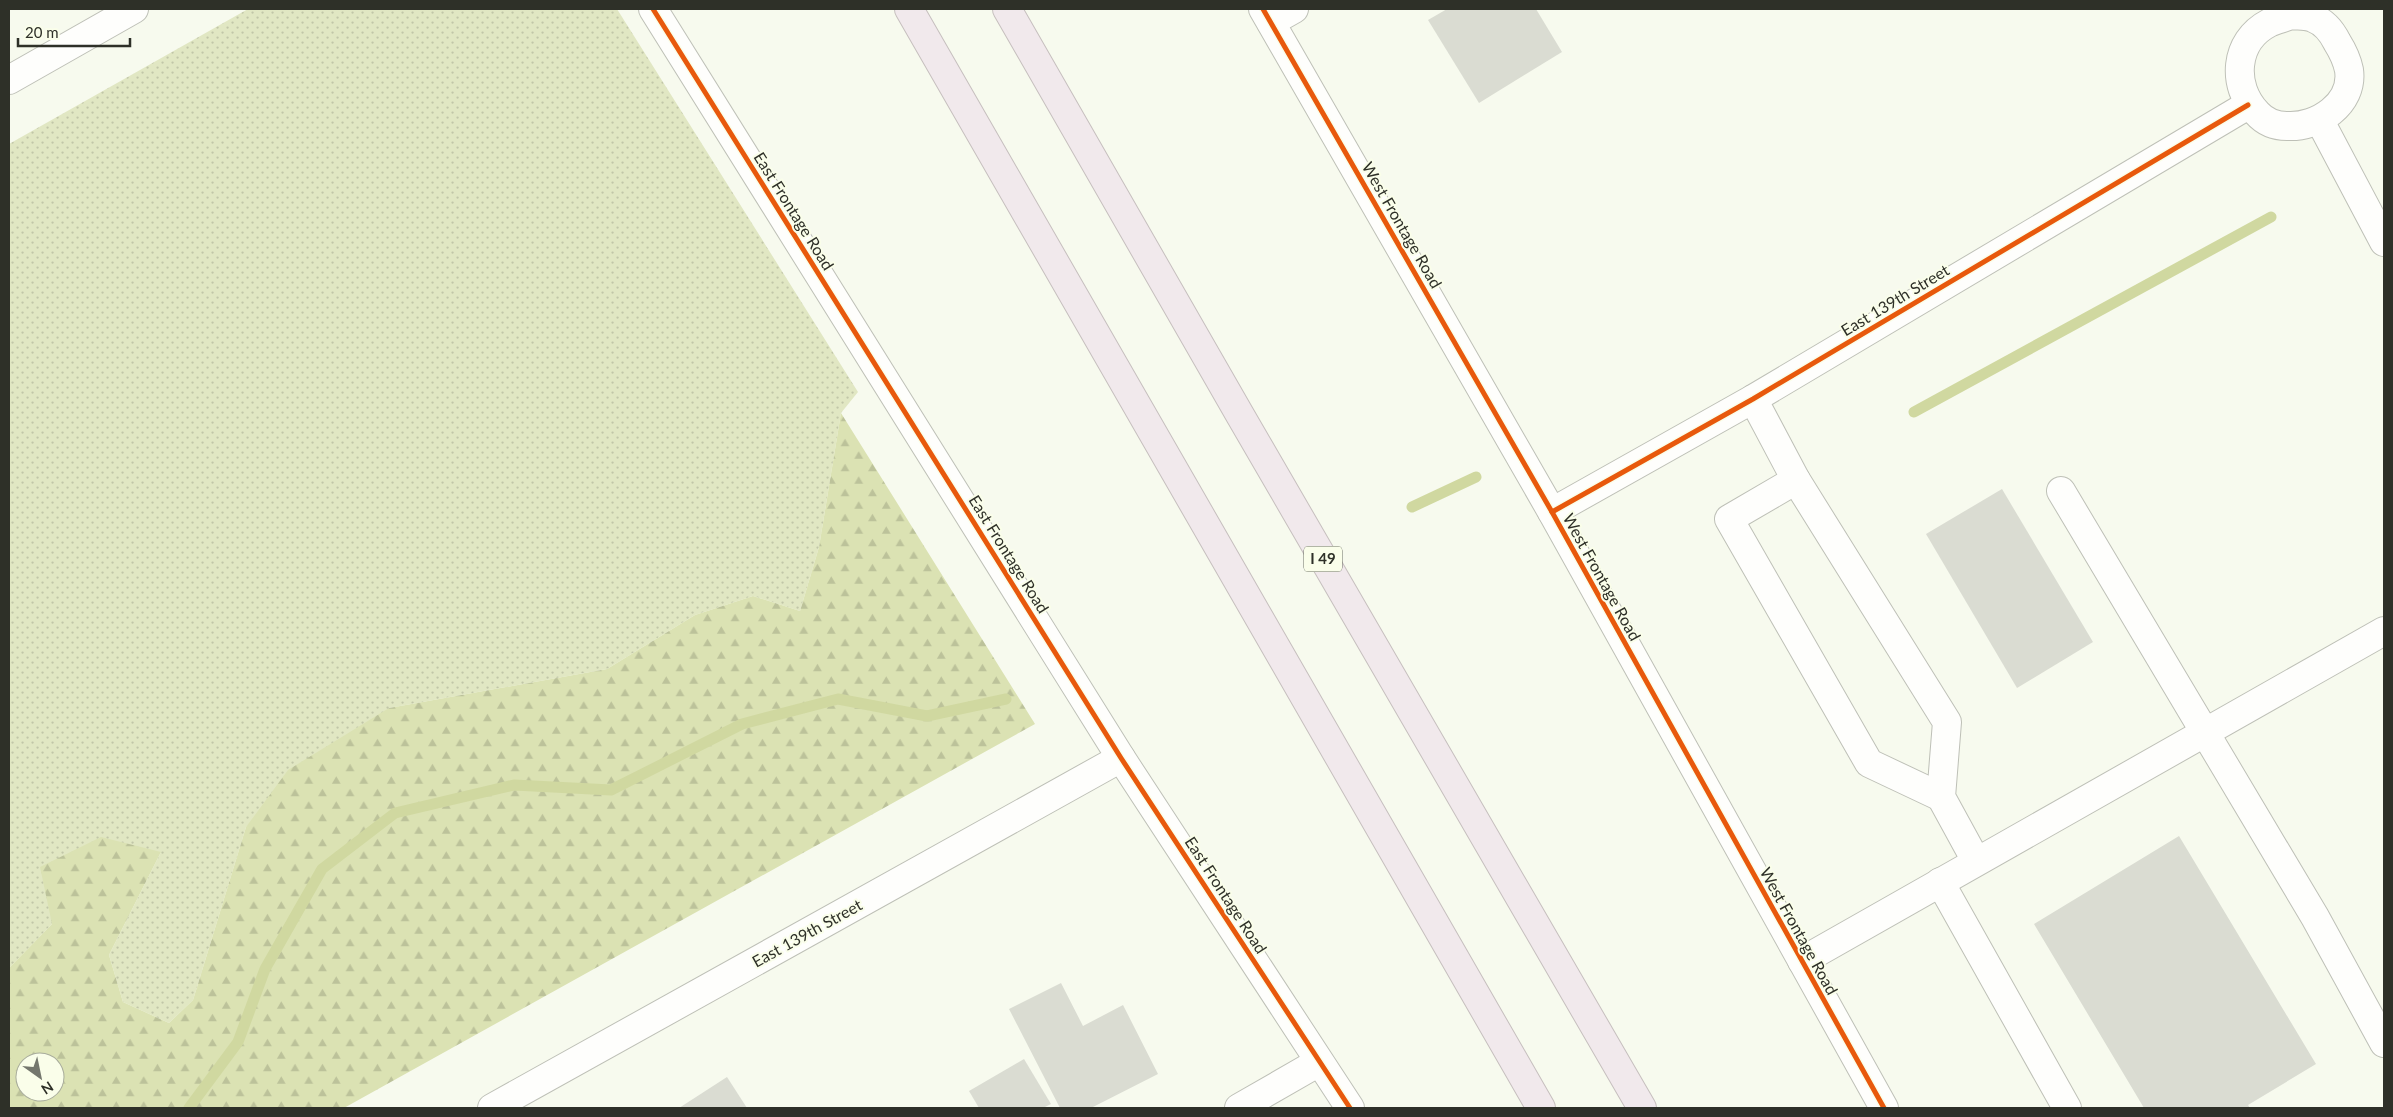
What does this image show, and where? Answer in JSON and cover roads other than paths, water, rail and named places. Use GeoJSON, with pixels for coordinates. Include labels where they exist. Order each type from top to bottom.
{"type":"FeatureCollection","features":[{"type":"Feature","properties":{"kind":"highway"},"geometry":{"type":"LineString","coordinates":[[909,9],[1541,1108]]}},
{"type":"Feature","properties":{"kind":"highway","name":"I 49"},"geometry":{"type":"LineString","coordinates":[[1007,9],[1235,407],[1642,1108]]}},
{"type":"Feature","properties":{"kind":"street"},"geometry":{"type":"LineString","coordinates":[[9,80],[134,9]]}},
{"type":"Feature","properties":{"kind":"street","name":"East Frontage Road"},"geometry":{"type":"LineString","coordinates":[[653,9],[1121,758],[1350,1108]]}},
{"type":"Feature","properties":{"kind":"street"},"geometry":{"type":"LineString","coordinates":[[1267,15],[1294,9]]}},
{"type":"Feature","properties":{"kind":"street","name":"West Frontage Road"},"geometry":{"type":"LineString","coordinates":[[1267,15],[1552,512],[1884,1108]]}},
{"type":"Feature","properties":{"kind":"street"},"geometry":{"type":"LineString","coordinates":[[2265,16],[2313,17],[2330,30],[2342,50],[2349,70],[2345,94],[2334,109],[2320,121],[2297,127],[2277,126],[2260,117],[2248,104],[2239,80],[2241,57],[2249,40],[2265,16]]}},
{"type":"Feature","properties":{"kind":"street","name":"East 139th Street"},"geometry":{"type":"LineString","coordinates":[[1552,512],[1753,399],[2248,104]]}},
{"type":"Feature","properties":{"kind":"street"},"geometry":{"type":"LineString","coordinates":[[2320,121],[2384,242]]}},
{"type":"Feature","properties":{"kind":"street"},"geometry":{"type":"LineString","coordinates":[[1753,399],[1796,480],[1948,722],[1941,797],[1976,861]]}},
{"type":"Feature","properties":{"kind":"street"},"geometry":{"type":"LineString","coordinates":[[1796,480],[1729,519],[1869,763],[1941,797]]}},
{"type":"Feature","properties":{"kind":"street"},"geometry":{"type":"LineString","coordinates":[[2062,491],[2204,733],[2316,918],[2384,1043]]}},
{"type":"Feature","properties":{"kind":"street"},"geometry":{"type":"LineString","coordinates":[[1802,961],[2384,631]]}},
{"type":"Feature","properties":{"kind":"street","name":"East 139th Street"},"geometry":{"type":"LineString","coordinates":[[492,1108],[1121,758]]}},
{"type":"Feature","properties":{"kind":"street"},"geometry":{"type":"LineString","coordinates":[[1940,882],[2067,1108]]}},
{"type":"Feature","properties":{"kind":"street"},"geometry":{"type":"LineString","coordinates":[[1239,1108],[1319,1062]]}},
{"type":"Feature","properties":{"kind":"waterway"},"geometry":{"type":"LineString","coordinates":[[1914,412],[2271,217]]}},
{"type":"Feature","properties":{"kind":"waterway"},"geometry":{"type":"LineString","coordinates":[[1412,507],[1476,477]]}},
{"type":"Feature","properties":{"kind":"waterway"},"geometry":{"type":"LineString","coordinates":[[189,1108],[238,1042],[265,969],[322,869],[395,813],[514,785],[611,790],[742,724],[838,699],[927,716],[1006,699]]}}]}
